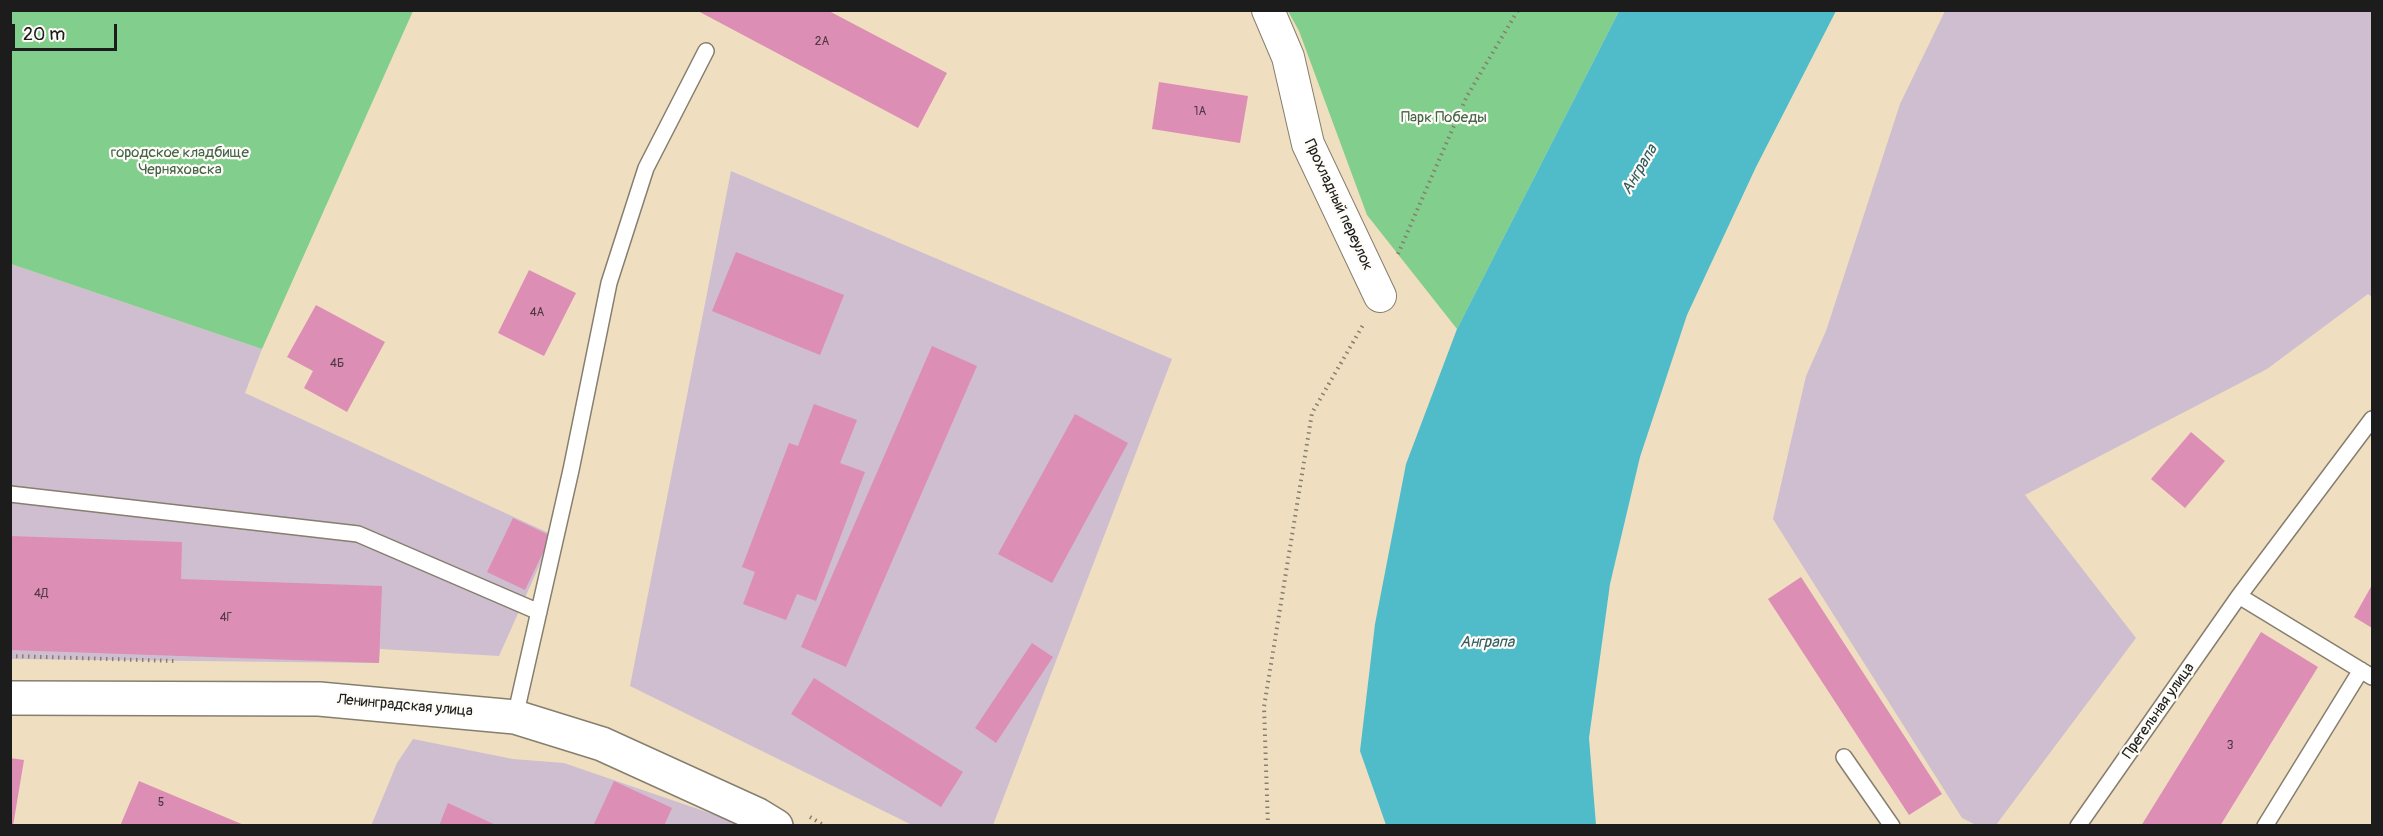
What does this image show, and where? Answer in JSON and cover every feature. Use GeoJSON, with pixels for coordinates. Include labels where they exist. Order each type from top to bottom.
{"type":"FeatureCollection","features":[{"type":"Feature","properties":{"kind":"street","name":"Прохладный переулок"},"geometry":{"type":"LineString","coordinates":[[1268,10],[1288,57],[1308,144],[1380,296]]}},
{"type":"Feature","properties":{"kind":"street","name":"Ленинградская улица"},"geometry":{"type":"LineString","coordinates":[[10,698],[319,699],[515,717],[602,744],[776,825]]}},
{"type":"Feature","properties":{"kind":"lane"},"geometry":{"type":"LineString","coordinates":[[515,717],[571,470],[609,283],[646,168],[706,51]]}},
{"type":"Feature","properties":{"kind":"lane","name":"Прегельная улица"},"geometry":{"type":"LineString","coordinates":[[2078,825],[2239,596],[2373,419]]}},
{"type":"Feature","properties":{"kind":"lane"},"geometry":{"type":"LineString","coordinates":[[10,494],[358,534],[539,612]]}},
{"type":"Feature","properties":{"kind":"lane"},"geometry":{"type":"LineString","coordinates":[[2239,596],[2367,674],[2265,825]]}},
{"type":"Feature","properties":{"kind":"lane"},"geometry":{"type":"LineString","coordinates":[[1844,757],[1892,825]]}},
{"type":"Feature","properties":{"kind":"path"},"geometry":{"type":"LineString","coordinates":[[1268,825],[1264,707],[1312,413],[1380,296],[1467,96],[1518,10]]}},
{"type":"Feature","properties":{"kind":"shaded area"},"geometry":{"type":"Polygon","coordinates":[[[1945,11],[2372,11],[2372,297],[2368,294],[2267,369],[2025,495],[2136,638],[1996,825],[1976,825],[1962,818],[1773,519],[1806,376],[1826,331],[1900,104],[1945,11]]]}},
{"type":"Feature","properties":{"kind":"shaded area"},"geometry":{"type":"Polygon","coordinates":[[[731,171],[1172,359],[993,825],[912,825],[630,686],[731,171]]]}},
{"type":"Feature","properties":{"kind":"shaded area"},"geometry":{"type":"Polygon","coordinates":[[[11,264],[262,349],[245,393],[553,535],[499,656],[380,649],[379,663],[11,659],[11,264]]]}},
{"type":"Feature","properties":{"kind":"shaded area"},"geometry":{"type":"Polygon","coordinates":[[[413,739],[513,759],[564,763],[730,820],[738,825],[371,826],[397,763],[413,739]]]}},
{"type":"Feature","properties":{"kind":"green space","name":"городское кладбище Черняховска"},"geometry":{"type":"Polygon","coordinates":[[[11,10],[413,11],[262,349],[11,264],[11,10]]]}},
{"type":"Feature","properties":{"kind":"green space","name":"Парк Победы"},"geometry":{"type":"Polygon","coordinates":[[[1288,11],[1619,11],[1457,329],[1367,215],[1299,31],[1288,11]]]}},
{"type":"Feature","properties":{"kind":"water","name":"Анграпа"},"geometry":{"type":"Polygon","coordinates":[[[1619,11],[1836,11],[1756,167],[1687,315],[1640,457],[1610,584],[1589,738],[1596,825],[1386,825],[1360,751],[1375,624],[1406,464],[1457,329],[1619,11]]]}},
{"type":"Feature","properties":{"kind":"building"},"geometry":{"type":"Polygon","coordinates":[[[696,10],[827,10],[947,73],[918,128],[696,10]]]}},
{"type":"Feature","properties":{"kind":"building"},"geometry":{"type":"Polygon","coordinates":[[[1159,82],[1248,96],[1240,143],[1152,129],[1159,82]]]}},
{"type":"Feature","properties":{"kind":"building"},"geometry":{"type":"Polygon","coordinates":[[[736,252],[844,295],[820,355],[712,311],[736,252]]]}},
{"type":"Feature","properties":{"kind":"building"},"geometry":{"type":"Polygon","coordinates":[[[529,270],[576,293],[544,356],[498,333],[529,270]]]}},
{"type":"Feature","properties":{"kind":"building"},"geometry":{"type":"Polygon","coordinates":[[[316,305],[385,342],[347,412],[304,388],[313,371],[287,357],[316,305]]]}},
{"type":"Feature","properties":{"kind":"building"},"geometry":{"type":"Polygon","coordinates":[[[932,346],[977,366],[846,667],[801,647],[932,346]]]}},
{"type":"Feature","properties":{"kind":"building"},"geometry":{"type":"Polygon","coordinates":[[[814,404],[857,420],[840,463],[865,472],[816,601],[797,594],[786,620],[743,604],[755,572],[742,567],[789,443],[798,446],[814,404]]]}},
{"type":"Feature","properties":{"kind":"building"},"geometry":{"type":"Polygon","coordinates":[[[1075,414],[1128,443],[1052,583],[998,554],[1075,414]]]}},
{"type":"Feature","properties":{"kind":"building"},"geometry":{"type":"Polygon","coordinates":[[[2191,432],[2225,461],[2185,508],[2151,479],[2191,432]]]}},
{"type":"Feature","properties":{"kind":"building"},"geometry":{"type":"Polygon","coordinates":[[[513,518],[551,536],[525,590],[487,572],[513,518]]]}},
{"type":"Feature","properties":{"kind":"building"},"geometry":{"type":"Polygon","coordinates":[[[10,536],[182,542],[181,579],[382,586],[379,663],[10,650],[10,536]]]}},
{"type":"Feature","properties":{"kind":"building"},"geometry":{"type":"Polygon","coordinates":[[[1801,577],[1942,794],[1909,815],[1768,599],[1801,577]]]}},
{"type":"Feature","properties":{"kind":"building"},"geometry":{"type":"Polygon","coordinates":[[[2372,585],[2372,628],[2354,617],[2372,585]]]}},
{"type":"Feature","properties":{"kind":"building"},"geometry":{"type":"Polygon","coordinates":[[[2261,632],[2318,667],[2220,826],[2141,826],[2261,632]]]}},
{"type":"Feature","properties":{"kind":"building"},"geometry":{"type":"Polygon","coordinates":[[[1032,643],[1053,657],[996,743],[975,728],[1032,643]]]}},
{"type":"Feature","properties":{"kind":"building"},"geometry":{"type":"Polygon","coordinates":[[[814,678],[963,772],[941,807],[791,714],[814,678]]]}},
{"type":"Feature","properties":{"kind":"building"},"geometry":{"type":"Polygon","coordinates":[[[10,758],[24,760],[13,826],[10,826],[10,758]]]}},
{"type":"Feature","properties":{"kind":"building"},"geometry":{"type":"Polygon","coordinates":[[[139,781],[244,825],[244,826],[120,826],[139,781]]]}},
{"type":"Feature","properties":{"kind":"building"},"geometry":{"type":"Polygon","coordinates":[[[614,781],[672,808],[664,826],[593,826],[614,781]]]}},
{"type":"Feature","properties":{"kind":"building"},"geometry":{"type":"Polygon","coordinates":[[[448,803],[498,826],[439,826],[448,803]]]}}]}
